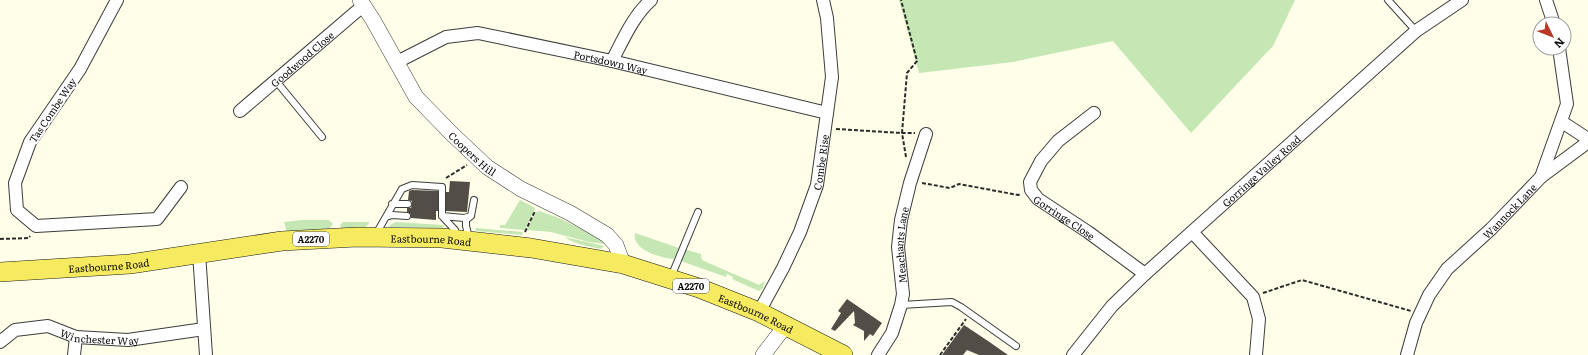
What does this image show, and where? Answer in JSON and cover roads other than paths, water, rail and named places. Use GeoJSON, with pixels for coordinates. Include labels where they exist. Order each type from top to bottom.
{"type":"FeatureCollection","features":[{"type":"Feature","properties":{"kind":"main road","name":"Eastbourne Road"},"geometry":{"type":"LineString","coordinates":[[0,272],[130,264],[282,241],[374,237],[442,238],[518,247],[622,264],[670,278],[759,312],[843,355]]}},
{"type":"Feature","properties":{"kind":"street","name":"Tas Combe Way"},"geometry":{"type":"LineString","coordinates":[[117,0],[80,69],[30,142],[15,183],[17,210],[36,226],[157,219],[181,187]]}},
{"type":"Feature","properties":{"kind":"street"},"geometry":{"type":"LineString","coordinates":[[612,61],[623,39],[643,7],[651,0]]}},
{"type":"Feature","properties":{"kind":"street","name":"Combe Rise"},"geometry":{"type":"LineString","coordinates":[[759,312],[783,268],[800,232],[817,184],[832,77],[827,18],[823,0]]}},
{"type":"Feature","properties":{"kind":"street","name":"Gorringe Valley Road"},"geometry":{"type":"LineString","coordinates":[[1073,355],[1112,306],[1144,274],[1416,31],[1462,0]]}},
{"type":"Feature","properties":{"kind":"street"},"geometry":{"type":"LineString","coordinates":[[1546,0],[1551,16]]}},
{"type":"Feature","properties":{"kind":"street","name":"Coopers Hill"},"geometry":{"type":"LineString","coordinates":[[362,3],[416,97],[451,133],[488,167],[521,189],[570,213],[607,235],[616,245],[622,264]]}},
{"type":"Feature","properties":{"kind":"street","name":"Goodwood Close"},"geometry":{"type":"LineString","coordinates":[[240,111],[276,81],[362,3]]}},
{"type":"Feature","properties":{"kind":"street","name":"Portsdown Way"},"geometry":{"type":"LineString","coordinates":[[397,62],[446,37],[478,33],[612,61],[827,113]]}},
{"type":"Feature","properties":{"kind":"street","name":"Wannock Lane"},"geometry":{"type":"LineString","coordinates":[[1407,355],[1420,313],[1429,295],[1447,269],[1491,229],[1541,177],[1562,122],[1567,104],[1560,56]]}},
{"type":"Feature","properties":{"kind":"street","name":"Gorringe Close"},"geometry":{"type":"LineString","coordinates":[[1094,113],[1053,146],[1041,161],[1030,182],[1031,190],[1038,199],[1088,232],[1144,274]]}},
{"type":"Feature","properties":{"kind":"street"},"geometry":{"type":"LineString","coordinates":[[1541,177],[1588,141],[1562,122]]}},
{"type":"Feature","properties":{"kind":"street","name":"Meachants Lane"},"geometry":{"type":"LineString","coordinates":[[878,355],[892,333],[901,305],[903,294],[898,247],[901,220],[910,181],[926,134]]}},
{"type":"Feature","properties":{"kind":"street"},"geometry":{"type":"LineString","coordinates":[[1192,232],[1253,297],[1259,319],[1256,355]]}},
{"type":"Feature","properties":{"kind":"street"},"geometry":{"type":"LineString","coordinates":[[199,253],[206,355]]}},
{"type":"Feature","properties":{"kind":"street"},"geometry":{"type":"LineString","coordinates":[[763,355],[786,325]]}},
{"type":"Feature","properties":{"kind":"street","name":"Winchester Way"},"geometry":{"type":"LineString","coordinates":[[1,338],[15,330],[48,326],[76,337],[128,340],[204,329]]}},
{"type":"Feature","properties":{"kind":"street"},"geometry":{"type":"LineString","coordinates":[[74,355],[76,337]]}},
{"type":"Feature","properties":{"kind":"lane"},"geometry":{"type":"LineString","coordinates":[[1388,0],[1416,31]]}},
{"type":"Feature","properties":{"kind":"lane"},"geometry":{"type":"LineString","coordinates":[[276,81],[322,137]]}},
{"type":"Feature","properties":{"kind":"lane"},"geometry":{"type":"LineString","coordinates":[[374,237],[402,189],[412,184],[442,187],[439,206],[441,218],[455,230],[462,240]]}},
{"type":"Feature","properties":{"kind":"lane"},"geometry":{"type":"LineString","coordinates":[[462,240],[466,220],[471,216],[474,200]]}},
{"type":"Feature","properties":{"kind":"lane"},"geometry":{"type":"LineString","coordinates":[[392,204],[408,204]]}},
{"type":"Feature","properties":{"kind":"lane"},"geometry":{"type":"LineString","coordinates":[[670,278],[698,212]]}},
{"type":"Feature","properties":{"kind":"lane"},"geometry":{"type":"LineString","coordinates":[[386,217],[392,215],[407,216]]}},
{"type":"Feature","properties":{"kind":"lane"},"geometry":{"type":"LineString","coordinates":[[441,218],[464,218],[471,216]]}},
{"type":"Feature","properties":{"kind":"lane"},"geometry":{"type":"LineString","coordinates":[[901,305],[952,302],[1016,346]]}}]}
